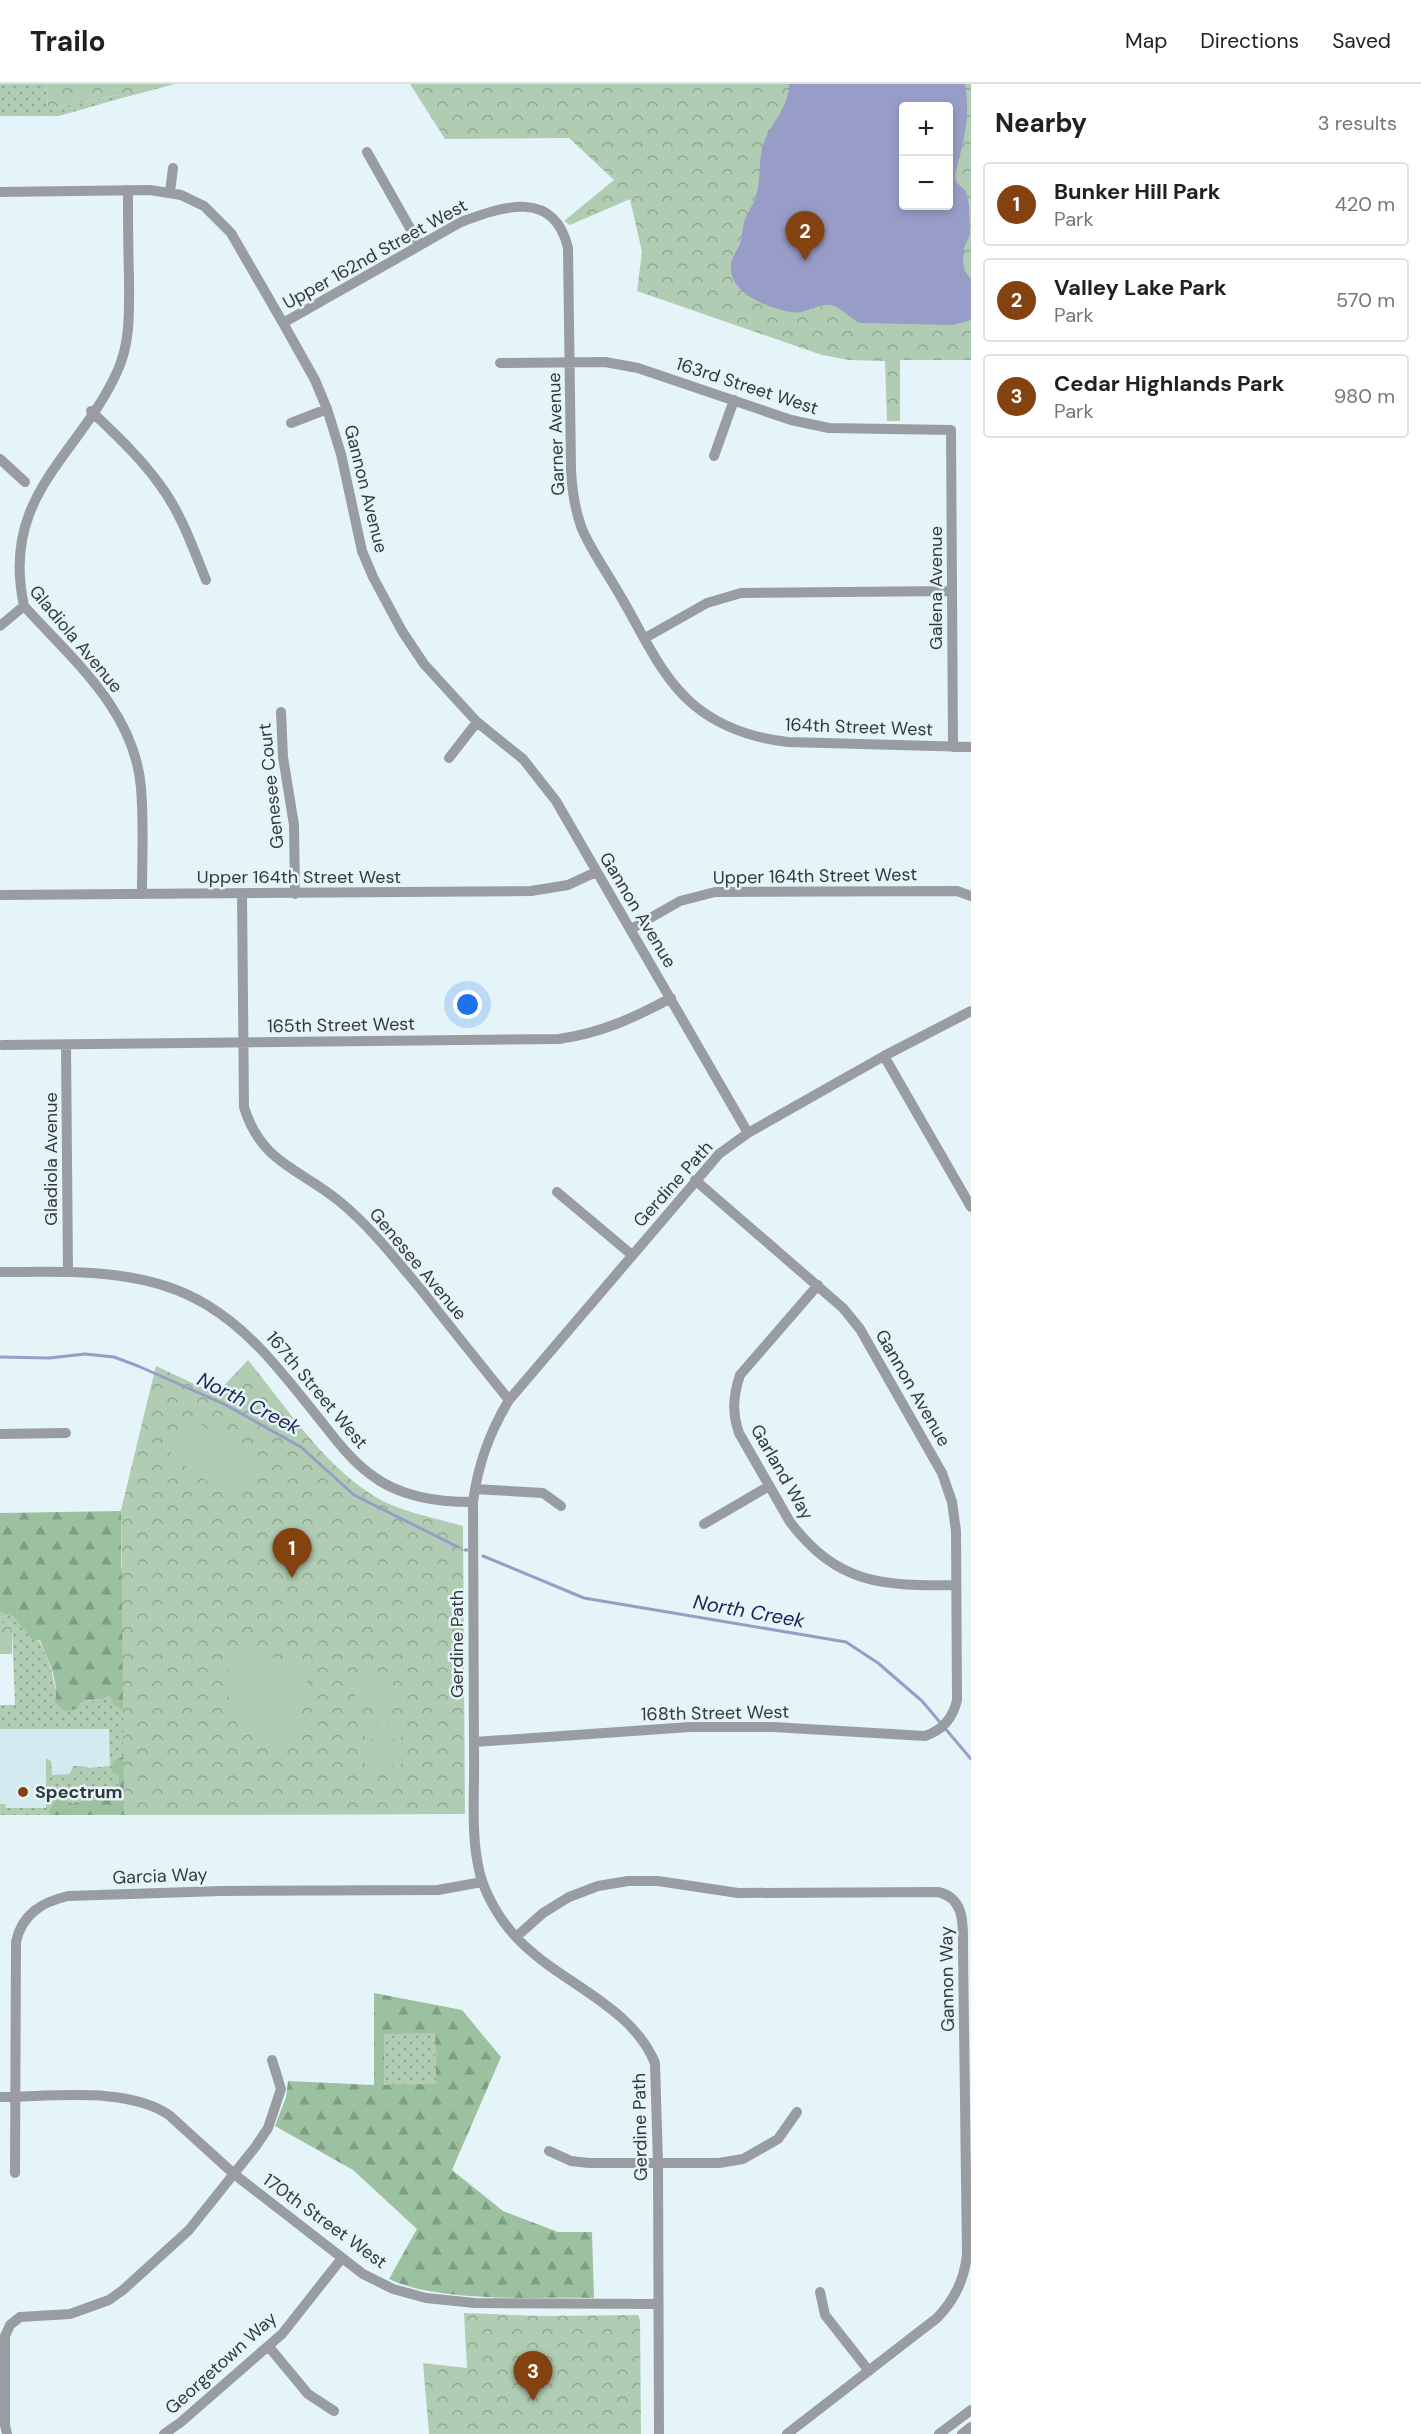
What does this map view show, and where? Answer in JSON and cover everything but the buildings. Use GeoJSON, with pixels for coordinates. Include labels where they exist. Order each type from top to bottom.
{"type":"FeatureCollection","features":[{"type":"Feature","properties":{"kind":"street"},"geometry":{"type":"LineString","coordinates":[[366,152],[419,244]]}},
{"type":"Feature","properties":{"kind":"street"},"geometry":{"type":"LineString","coordinates":[[170,192],[173,168]]}},
{"type":"Feature","properties":{"kind":"street"},"geometry":{"type":"LineString","coordinates":[[47,458],[91,411],[117,372],[127,342],[128,190]]}},
{"type":"Feature","properties":{"kind":"street","name":"Gannon Avenue"},"geometry":{"type":"LineString","coordinates":[[0,192],[128,190],[170,192],[204,206],[223,223],[315,380],[327,409],[340,454],[362,551],[402,632],[424,664],[477,722],[523,759],[556,801],[748,1133]]}},
{"type":"Feature","properties":{"kind":"street","name":"Upper 162nd Street West"},"geometry":{"type":"LineString","coordinates":[[283,323],[460,222],[492,211],[530,207],[552,216]]}},
{"type":"Feature","properties":{"kind":"street","name":"Garner Avenue"},"geometry":{"type":"LineString","coordinates":[[552,216],[561,226],[568,248],[571,470],[576,511],[591,545],[671,683],[716,721],[746,734]]}},
{"type":"Feature","properties":{"kind":"street","name":"163rd Street West"},"geometry":{"type":"LineString","coordinates":[[500,363],[605,362],[639,368],[791,420],[829,428],[951,430]]}},
{"type":"Feature","properties":{"kind":"street"},"geometry":{"type":"LineString","coordinates":[[714,456],[734,400]]}},
{"type":"Feature","properties":{"kind":"street","name":"Gannon Avenue"},"geometry":{"type":"LineString","coordinates":[[291,423],[327,409]]}},
{"type":"Feature","properties":{"kind":"street"},"geometry":{"type":"LineString","coordinates":[[91,411],[129,447],[161,486],[185,530],[206,580]]}},
{"type":"Feature","properties":{"kind":"street","name":"Galena Avenue"},"geometry":{"type":"LineString","coordinates":[[951,430],[953,747]]}},
{"type":"Feature","properties":{"kind":"street"},"geometry":{"type":"LineString","coordinates":[[0,459],[26,481]]}},
{"type":"Feature","properties":{"kind":"street","name":"Gladiola Avenue"},"geometry":{"type":"LineString","coordinates":[[10,583],[24,606],[105,695],[130,740],[141,789],[142,894]]}},
{"type":"Feature","properties":{"kind":"street"},"geometry":{"type":"LineString","coordinates":[[645,638],[707,603],[741,593],[952,591]]}},
{"type":"Feature","properties":{"kind":"street"},"geometry":{"type":"LineString","coordinates":[[0,626],[24,606]]}},
{"type":"Feature","properties":{"kind":"street","name":"Genesee Court"},"geometry":{"type":"LineString","coordinates":[[280,712],[283,757],[294,825],[295,894]]}},
{"type":"Feature","properties":{"kind":"street"},"geometry":{"type":"LineString","coordinates":[[449,758],[477,722]]}},
{"type":"Feature","properties":{"kind":"street","name":"164th Street West"},"geometry":{"type":"LineString","coordinates":[[746,734],[788,742],[971,747]]}},
{"type":"Feature","properties":{"kind":"street","name":"Upper 164th Street West"},"geometry":{"type":"LineString","coordinates":[[0,895],[531,891],[568,885],[596,872]]}},
{"type":"Feature","properties":{"kind":"street","name":"Upper 164th Street West"},"geometry":{"type":"LineString","coordinates":[[632,929],[680,902],[715,892],[957,891],[971,896]]}},
{"type":"Feature","properties":{"kind":"street","name":"Genesee Avenue"},"geometry":{"type":"LineString","coordinates":[[242,894],[244,1107],[250,1125],[259,1141],[275,1158],[338,1200],[376,1234],[509,1400]]}},
{"type":"Feature","properties":{"kind":"street","name":"165th Street West"},"geometry":{"type":"LineString","coordinates":[[2,1045],[559,1040],[616,1026],[671,998]]}},
{"type":"Feature","properties":{"kind":"street","name":"Gerdine Path"},"geometry":{"type":"LineString","coordinates":[[659,2434],[657,2075],[650,2049],[629,2024],[516,1937],[495,1908],[482,1882],[476,1852],[473,1502],[476,1475],[486,1445],[509,1400],[719,1154],[748,1133],[884,1056],[971,1011]]}},
{"type":"Feature","properties":{"kind":"street","name":"Gladiola Avenue"},"geometry":{"type":"LineString","coordinates":[[66,1045],[68,1272]]}},
{"type":"Feature","properties":{"kind":"street"},"geometry":{"type":"LineString","coordinates":[[884,1056],[971,1207]]}},
{"type":"Feature","properties":{"kind":"street","name":"Gannon Avenue"},"geometry":{"type":"LineString","coordinates":[[695,1180],[843,1308],[860,1329],[942,1473],[954,1515],[957,1700],[951,1718]]}},
{"type":"Feature","properties":{"kind":"street"},"geometry":{"type":"LineString","coordinates":[[557,1192],[632,1255]]}},
{"type":"Feature","properties":{"kind":"street","name":"167th Street West"},"geometry":{"type":"LineString","coordinates":[[0,1272],[104,1272],[138,1278],[175,1289],[206,1304],[235,1324],[261,1347],[344,1451],[370,1475],[394,1488],[418,1497],[443,1502],[473,1502]]}},
{"type":"Feature","properties":{"kind":"street","name":"Garland Way"},"geometry":{"type":"LineString","coordinates":[[818,1285],[740,1375],[735,1391],[734,1419],[739,1433],[800,1535],[828,1561],[865,1579],[896,1585],[956,1585]]}},
{"type":"Feature","properties":{"kind":"street"},"geometry":{"type":"LineString","coordinates":[[0,1434],[66,1433]]}},
{"type":"Feature","properties":{"kind":"street"},"geometry":{"type":"LineString","coordinates":[[704,1524],[769,1486]]}},
{"type":"Feature","properties":{"kind":"street"},"geometry":{"type":"LineString","coordinates":[[475,1489],[543,1493],[561,1506]]}},
{"type":"Feature","properties":{"kind":"street","name":"168th Street West"},"geometry":{"type":"LineString","coordinates":[[474,1742],[690,1727],[773,1727],[917,1736],[934,1733],[951,1718]]}},
{"type":"Feature","properties":{"kind":"street","name":"Gannon Way"},"geometry":{"type":"LineString","coordinates":[[516,1937],[543,1913],[569,1898],[598,1886],[628,1881],[658,1881],[738,1893],[938,1892],[957,1903],[962,1916],[967,2255],[965,2269],[955,2296],[946,2308],[787,2434]]}},
{"type":"Feature","properties":{"kind":"street","name":"Garcia Way"},"geometry":{"type":"LineString","coordinates":[[15,2173],[16,1942],[27,1917],[48,1901],[68,1896],[220,1890],[438,1890],[482,1882]]}},
{"type":"Feature","properties":{"kind":"street"},"geometry":{"type":"LineString","coordinates":[[7,2434],[5,2425],[5,2336],[10,2325],[20,2317],[70,2314],[109,2300],[189,2230],[262,2137],[277,2107],[281,2089],[273,2060]]}},
{"type":"Feature","properties":{"kind":"street","name":"170th Street West"},"geometry":{"type":"LineString","coordinates":[[0,2097],[117,2097],[157,2107],[169,2115],[234,2174],[342,2258],[377,2282],[401,2292],[426,2298],[504,2304],[658,2304]]}},
{"type":"Feature","properties":{"kind":"street"},"geometry":{"type":"LineString","coordinates":[[549,2151],[571,2161],[589,2163],[719,2163],[743,2159],[778,2139],[797,2112]]}},
{"type":"Feature","properties":{"kind":"street","name":"Georgetown Way"},"geometry":{"type":"LineString","coordinates":[[164,2434],[269,2347],[288,2327],[342,2258]]}},
{"type":"Feature","properties":{"kind":"street"},"geometry":{"type":"LineString","coordinates":[[820,2292],[825,2315],[869,2371]]}},
{"type":"Feature","properties":{"kind":"street"},"geometry":{"type":"LineString","coordinates":[[269,2347],[308,2394],[334,2411]]}},
{"type":"Feature","properties":{"kind":"street"},"geometry":{"type":"LineString","coordinates":[[939,2434],[971,2410]]}},
{"type":"Feature","properties":{"kind":"street"},"geometry":{"type":"LineString","coordinates":[[962,2434],[971,2427]]}},
{"type":"Feature","properties":{"kind":"shaded area"},"geometry":{"type":"Polygon","coordinates":[[[0,1729],[123,1729],[124,1815],[0,1815],[0,1729]]]}},
{"type":"Feature","properties":{"kind":"green space"},"geometry":{"type":"Polygon","coordinates":[[[0,84],[46,84],[48,109],[118,95],[118,84],[122,84],[122,98],[59,116],[0,116],[0,84]]]}},
{"type":"Feature","properties":{"kind":"green space"},"geometry":{"type":"Polygon","coordinates":[[[46,84],[118,84],[118,95],[48,109],[46,84]]]}},
{"type":"Feature","properties":{"kind":"green space"},"geometry":{"type":"Polygon","coordinates":[[[122,84],[175,84],[122,98],[122,84]]]}},
{"type":"Feature","properties":{"kind":"green space"},"geometry":{"type":"Polygon","coordinates":[[[410,84],[971,84],[971,360],[900,360],[900,421],[887,421],[885,361],[849,360],[822,355],[637,291],[642,252],[630,199],[570,225],[564,221],[614,180],[569,138],[445,139],[410,84]]]}},
{"type":"Feature","properties":{"kind":"green space"},"geometry":{"type":"Polygon","coordinates":[[[248,1360],[318,1448],[350,1479],[389,1504],[463,1526],[465,1814],[124,1815],[121,1511],[156,1366],[216,1394],[248,1360]]]}},
{"type":"Feature","properties":{"kind":"green space"},"geometry":{"type":"Polygon","coordinates":[[[154,1375],[121,1525],[121,1568],[198,1597],[444,1814],[51,1815],[49,1811],[56,1800],[66,1800],[73,1804],[89,1798],[93,1800],[102,1797],[104,1789],[109,1788],[112,1799],[119,1799],[119,1775],[113,1773],[111,1768],[113,1762],[124,1756],[123,1710],[114,1705],[110,1695],[103,1699],[81,1701],[77,1709],[65,1711],[55,1702],[56,1686],[40,1640],[33,1640],[13,1616],[0,1612],[0,1513],[121,1511],[154,1375]]]}},
{"type":"Feature","properties":{"kind":"green space"},"geometry":{"type":"Polygon","coordinates":[[[193,1419],[258,1463],[233,1499],[169,1455],[193,1419]]]}},
{"type":"Feature","properties":{"kind":"green space"},"geometry":{"type":"Polygon","coordinates":[[[0,1612],[14,1616],[24,1623],[39,1640],[52,1672],[57,1695],[91,1701],[110,1695],[123,1710],[124,1756],[119,1775],[119,1799],[111,1799],[109,1788],[104,1789],[102,1797],[93,1800],[88,1798],[73,1804],[66,1800],[49,1811],[51,1815],[0,1815],[0,1804],[5,1804],[6,1808],[46,1808],[46,1758],[51,1761],[52,1775],[70,1774],[73,1766],[88,1768],[110,1766],[109,1729],[0,1729],[0,1705],[15,1705],[12,1626],[9,1623],[0,1623],[0,1612]]]}},
{"type":"Feature","properties":{"kind":"green space"},"geometry":{"type":"Polygon","coordinates":[[[0,1623],[9,1623],[12,1626],[12,1654],[0,1654],[0,1623]]]}},
{"type":"Feature","properties":{"kind":"green space"},"geometry":{"type":"Polygon","coordinates":[[[233,1649],[303,1664],[309,1672],[295,1748],[273,1744],[249,1728],[230,1703],[226,1682],[233,1649]]]}},
{"type":"Feature","properties":{"kind":"green space"},"geometry":{"type":"Polygon","coordinates":[[[354,1677],[393,1677],[393,1701],[355,1702],[354,1677]]]}},
{"type":"Feature","properties":{"kind":"green space"},"geometry":{"type":"Polygon","coordinates":[[[365,1719],[374,1719],[373,1739],[365,1739],[365,1719]]]}},
{"type":"Feature","properties":{"kind":"green space"},"geometry":{"type":"Polygon","coordinates":[[[378,1720],[387,1720],[387,1739],[378,1739],[378,1720]]]}},
{"type":"Feature","properties":{"kind":"green space"},"geometry":{"type":"Polygon","coordinates":[[[392,1720],[401,1720],[401,1739],[392,1739],[392,1720]]]}},
{"type":"Feature","properties":{"kind":"green space"},"geometry":{"type":"Polygon","coordinates":[[[365,1748],[374,1748],[374,1767],[365,1767],[365,1748]]]}},
{"type":"Feature","properties":{"kind":"green space"},"geometry":{"type":"Polygon","coordinates":[[[378,1748],[387,1748],[387,1767],[378,1767],[378,1748]]]}},
{"type":"Feature","properties":{"kind":"green space"},"geometry":{"type":"Polygon","coordinates":[[[393,1748],[401,1748],[401,1767],[393,1767],[393,1748]]]}},
{"type":"Feature","properties":{"kind":"green space"},"geometry":{"type":"Polygon","coordinates":[[[374,1993],[462,2010],[501,2057],[452,2170],[503,2211],[558,2232],[592,2232],[594,2298],[461,2295],[410,2287],[389,2279],[417,2229],[353,2170],[275,2126],[286,2097],[288,2081],[374,2085],[374,1993]],[[435,2033],[384,2034],[384,2085],[436,2084],[435,2033]]]}},
{"type":"Feature","properties":{"kind":"green space"},"geometry":{"type":"Polygon","coordinates":[[[384,2033],[435,2033],[436,2085],[384,2085],[384,2033]]]}},
{"type":"Feature","properties":{"kind":"green space"},"geometry":{"type":"Polygon","coordinates":[[[464,2313],[540,2316],[638,2315],[640,2320],[641,2434],[429,2434],[423,2363],[467,2368],[464,2313]]]}},
{"type":"Feature","properties":{"kind":"water"},"geometry":{"type":"Polygon","coordinates":[[[789,84],[965,84],[967,120],[955,175],[956,182],[966,191],[969,205],[970,234],[964,248],[963,261],[965,271],[971,280],[971,320],[953,325],[862,323],[831,305],[796,312],[772,307],[751,298],[736,284],[731,265],[740,244],[745,220],[756,196],[762,149],[767,134],[786,100],[789,84]]]}},
{"type":"Feature","properties":{"kind":"waterway","name":"North Creek"},"geometry":{"type":"LineString","coordinates":[[0,1357],[49,1358],[85,1354],[114,1357],[138,1366],[224,1404],[301,1447],[354,1495],[458,1547]]}},
{"type":"Feature","properties":{"kind":"waterway","name":"North Creek"},"geometry":{"type":"LineString","coordinates":[[483,1556],[584,1598],[846,1642],[878,1663],[922,1701],[971,1759]]}},
{"type":"Feature","properties":{"kind":"place","name":"Valley Lake Park"},"geometry":{"type":"Point","coordinates":[805,261]}},
{"type":"Feature","properties":{"kind":"place","name":"Bunker Hill Park"},"geometry":{"type":"Point","coordinates":[292,1578]}},
{"type":"Feature","properties":{"kind":"place","name":"Spectrum"},"geometry":{"type":"Point","coordinates":[23,1792]}},
{"type":"Feature","properties":{"kind":"place","name":"Cedar Highlands Park"},"geometry":{"type":"Point","coordinates":[533,2401]}}]}
